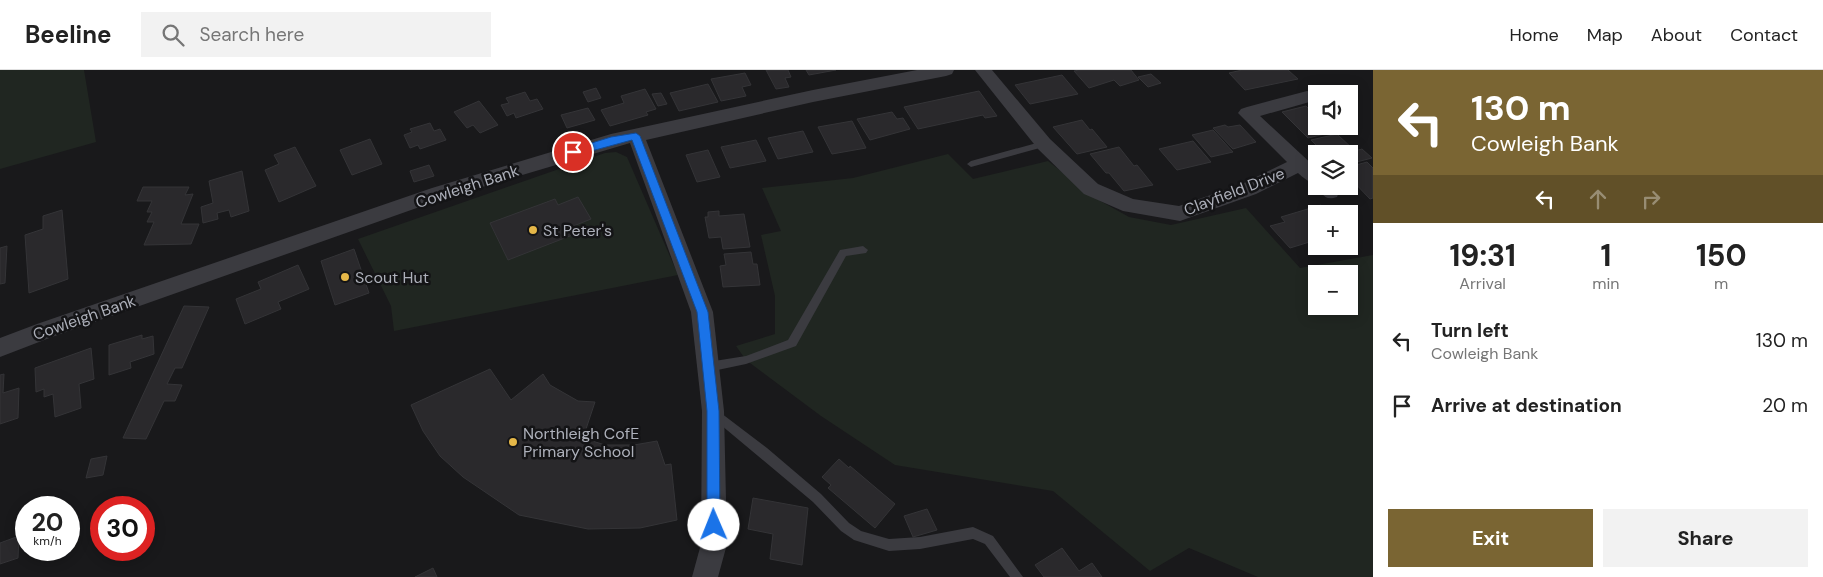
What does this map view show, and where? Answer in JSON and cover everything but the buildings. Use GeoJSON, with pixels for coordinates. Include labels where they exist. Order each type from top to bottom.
{"type":"FeatureCollection","features":[{"type":"Feature","properties":{"kind":"street","name":"Cowleigh Bank"},"geometry":{"type":"LineString","coordinates":[[0,348],[45,330],[439,193],[611,141],[813,96],[946,70]]}},
{"type":"Feature","properties":{"kind":"street","name":"Clayfield Drive"},"geometry":{"type":"LineString","coordinates":[[983,70],[1044,144],[1091,190],[1130,206],[1180,214],[1249,189],[1300,164]]}},
{"type":"Feature","properties":{"kind":"street","name":"Clayfield Drive"},"geometry":{"type":"LineString","coordinates":[[1307,97],[1247,113],[1308,172]]}},
{"type":"Feature","properties":{"kind":"street"},"geometry":{"type":"LineString","coordinates":[[636,136],[702,312],[713,411],[714,544],[705,577]]}},
{"type":"Feature","properties":{"kind":"lane"},"geometry":{"type":"LineString","coordinates":[[972,164],[1044,144]]}},
{"type":"Feature","properties":{"kind":"lane"},"geometry":{"type":"LineString","coordinates":[[708,368],[746,360],[792,343],[843,253],[863,250]]}},
{"type":"Feature","properties":{"kind":"lane"},"geometry":{"type":"LineString","coordinates":[[713,411],[817,498],[845,527],[858,536],[889,546],[920,543],[973,533],[989,540],[1017,577]]}},
{"type":"Feature","properties":{"kind":"shaded area"},"geometry":{"type":"Polygon","coordinates":[[[0,70],[84,70],[96,142],[0,169],[0,70]]]}},
{"type":"Feature","properties":{"kind":"shaded area"},"geometry":{"type":"Polygon","coordinates":[[[616,152],[627,157],[678,275],[394,331],[391,306],[358,239],[605,153],[616,152]]]}},
{"type":"Feature","properties":{"kind":"shaded area"},"geometry":{"type":"Polygon","coordinates":[[[948,154],[973,179],[1048,161],[1095,198],[1129,217],[1171,225],[1246,208],[1300,268],[1308,267],[1308,315],[1358,315],[1358,265],[1317,265],[1373,255],[1373,577],[1258,577],[1189,548],[1150,571],[1053,491],[895,465],[821,416],[746,360],[736,346],[775,334],[775,296],[761,235],[781,231],[762,188],[853,178],[948,154]]]}},
{"type":"Feature","properties":{"kind":"place","name":"St Peter's"},"geometry":{"type":"Point","coordinates":[533,230]}},
{"type":"Feature","properties":{"kind":"place","name":"Scout Hut"},"geometry":{"type":"Point","coordinates":[345,277]}},
{"type":"Feature","properties":{"kind":"place","name":"Northleigh CofE Primary School"},"geometry":{"type":"Point","coordinates":[513,442]}},
{"type":"Feature","properties":{"kind":"route"},"geometry":{"type":"LineString","coordinates":[[573,152],[636,136],[677,242],[702,312],[713,411],[714,525]]}}]}
